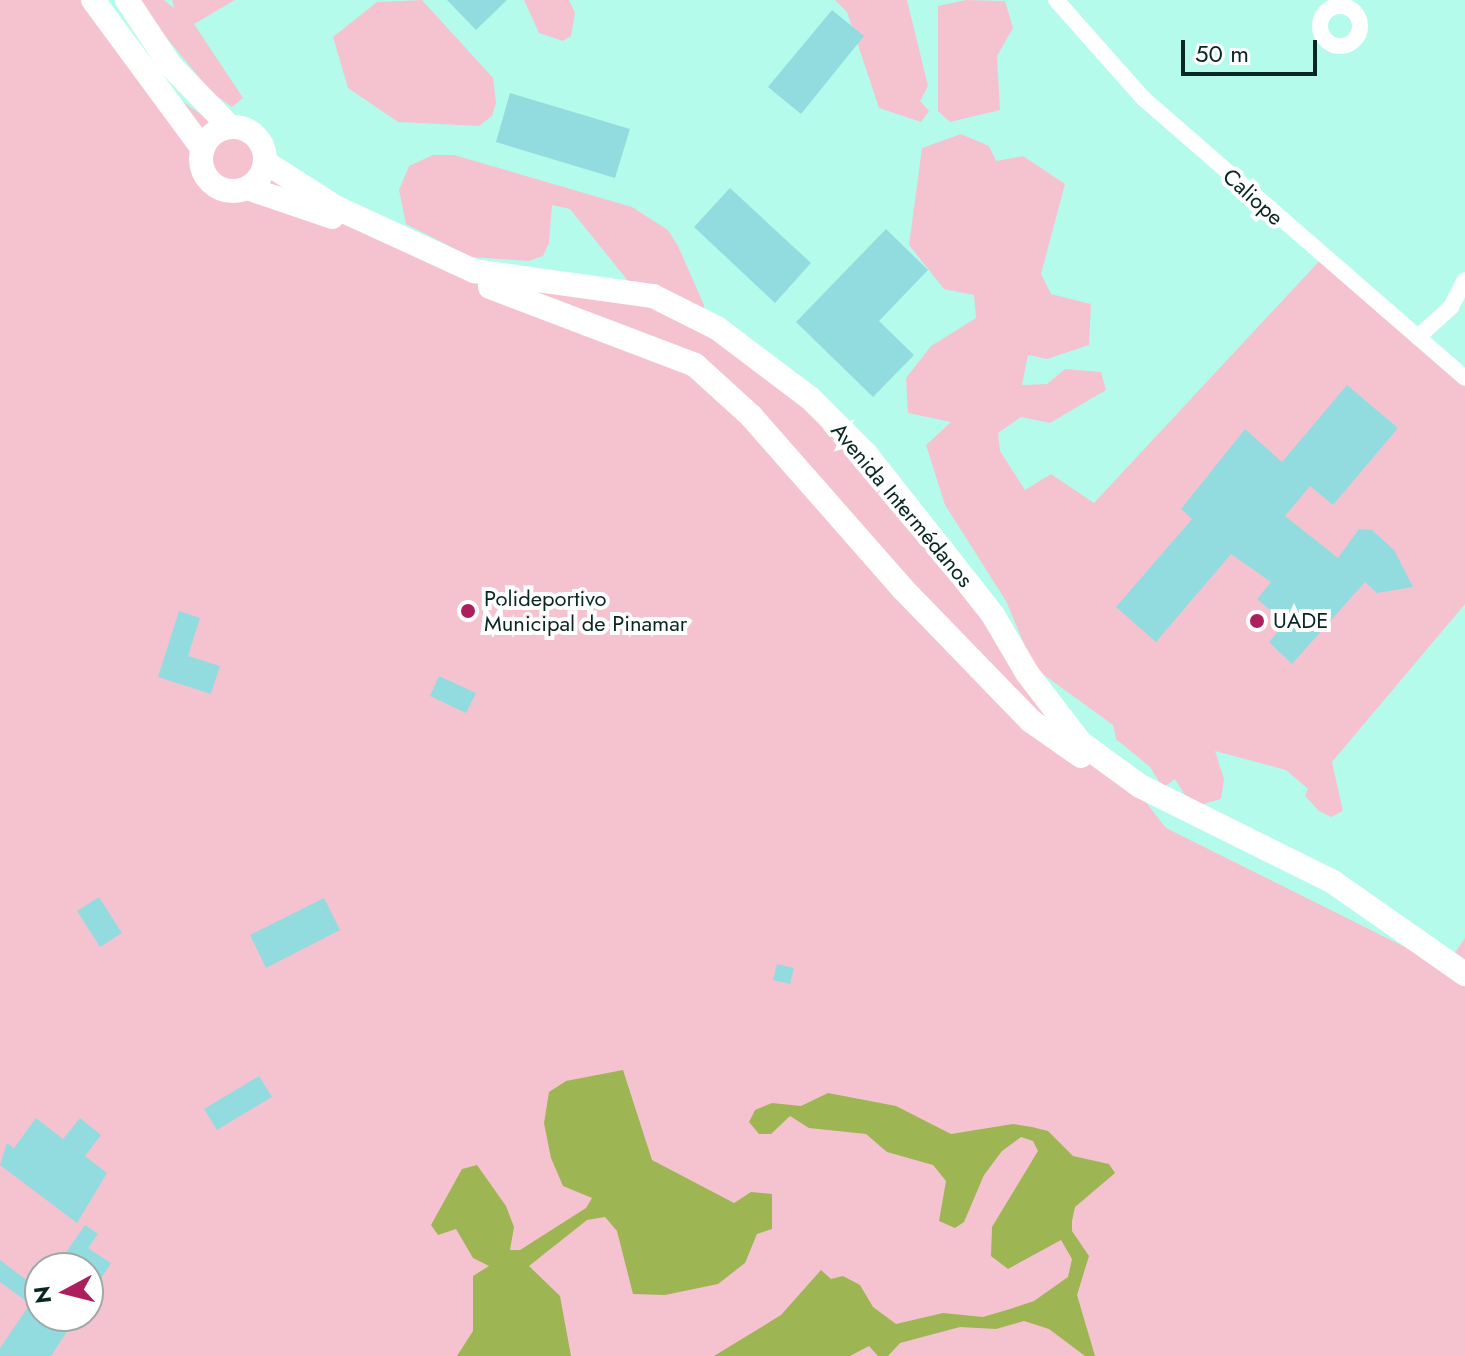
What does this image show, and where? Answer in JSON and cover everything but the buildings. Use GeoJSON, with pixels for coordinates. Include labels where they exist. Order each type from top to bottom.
{"type":"FeatureCollection","features":[{"type":"Feature","properties":{"kind":"main road"},"geometry":{"type":"LineString","coordinates":[[93,0],[203,149]]}},
{"type":"Feature","properties":{"kind":"main road"},"geometry":{"type":"LineString","coordinates":[[127,0],[170,65],[230,127],[259,140],[265,162],[260,177],[247,188],[233,191],[210,181],[201,160],[203,149],[217,131],[230,127]]}},
{"type":"Feature","properties":{"kind":"main road","name":"Avenida Intermédanos"},"geometry":{"type":"LineString","coordinates":[[265,162],[337,208],[474,271],[653,296],[717,328],[810,398],[866,454],[993,615],[1027,673],[1081,743],[1140,786],[1333,882],[1465,974]]}},
{"type":"Feature","properties":{"kind":"main road"},"geometry":{"type":"LineString","coordinates":[[247,188],[695,365],[751,416],[903,589],[1031,721],[1137,791],[1330,888],[1465,981]]}},
{"type":"Feature","properties":{"kind":"street","name":"Caliope"},"geometry":{"type":"LineString","coordinates":[[1062,2],[1144,99],[1465,378]]}},
{"type":"Feature","properties":{"kind":"street"},"geometry":{"type":"LineString","coordinates":[[1418,337],[1451,307],[1465,280]]}},
{"type":"Feature","properties":{"kind":"shaded area"},"geometry":{"type":"Polygon","coordinates":[[[0,0],[93,0],[146,75],[221,129],[251,132],[264,150],[265,162],[456,270],[637,292],[570,209],[552,205],[549,243],[543,256],[528,261],[471,257],[406,224],[399,190],[409,166],[433,155],[454,155],[632,207],[668,230],[704,305],[704,317],[810,398],[1032,663],[1006,601],[945,505],[926,445],[951,422],[908,413],[906,378],[931,346],[976,318],[974,295],[944,289],[909,245],[922,148],[961,134],[989,146],[996,161],[1023,156],[1065,184],[1041,274],[1051,294],[1091,304],[1089,345],[1047,359],[1028,355],[1022,385],[1047,384],[1065,369],[1101,372],[1106,390],[1050,423],[1021,417],[998,433],[1000,451],[1025,490],[1051,474],[1094,503],[1323,257],[1465,379],[1465,604],[1332,762],[1343,811],[1331,817],[1319,811],[1305,796],[1308,789],[1286,770],[1215,751],[1224,779],[1221,799],[1192,807],[1175,779],[1163,788],[1150,767],[1116,739],[1113,725],[1037,670],[1074,752],[1137,791],[1166,828],[1445,967],[1465,938],[1465,1356],[0,1356],[0,0]]]}},
{"type":"Feature","properties":{"kind":"shaded area"},"geometry":{"type":"Polygon","coordinates":[[[136,0],[164,0],[174,8],[172,0],[235,0],[194,24],[243,98],[232,107],[210,91],[136,0]]]}},
{"type":"Feature","properties":{"kind":"shaded area"},"geometry":{"type":"Polygon","coordinates":[[[422,0],[493,78],[496,103],[492,116],[479,126],[398,122],[348,88],[333,37],[377,2],[422,0]]]}},
{"type":"Feature","properties":{"kind":"shaded area"},"geometry":{"type":"Polygon","coordinates":[[[524,0],[569,0],[575,13],[571,36],[563,41],[539,33],[524,0]]]}},
{"type":"Feature","properties":{"kind":"shaded area"},"geometry":{"type":"Polygon","coordinates":[[[835,0],[907,0],[928,86],[920,101],[929,111],[921,122],[879,108],[847,12],[835,0]]]}},
{"type":"Feature","properties":{"kind":"shaded area"},"geometry":{"type":"Polygon","coordinates":[[[966,0],[1005,1],[1013,28],[997,56],[1000,110],[950,122],[938,111],[938,6],[966,0]]]}},
{"type":"Feature","properties":{"kind":"shaded area"},"geometry":{"type":"Polygon","coordinates":[[[623,1070],[652,1160],[734,1203],[751,1192],[772,1194],[772,1229],[757,1234],[745,1263],[718,1284],[665,1295],[633,1294],[617,1231],[605,1217],[587,1220],[529,1266],[560,1296],[571,1356],[457,1356],[473,1331],[473,1276],[489,1266],[473,1258],[456,1229],[438,1235],[431,1225],[462,1169],[477,1165],[506,1206],[514,1227],[510,1250],[520,1250],[586,1208],[592,1198],[563,1186],[551,1158],[544,1123],[549,1092],[566,1081],[623,1070]]]}},
{"type":"Feature","properties":{"kind":"shaded area"},"geometry":{"type":"Polygon","coordinates":[[[828,1093],[896,1106],[951,1134],[1013,1124],[1048,1131],[1073,1156],[1109,1164],[1115,1173],[1075,1207],[1072,1221],[1072,1231],[1089,1256],[1077,1295],[1095,1356],[1085,1356],[1049,1329],[1024,1321],[996,1329],[960,1327],[900,1343],[888,1356],[878,1356],[869,1346],[850,1356],[714,1356],[781,1315],[821,1270],[831,1279],[843,1276],[860,1285],[873,1307],[896,1324],[943,1313],[983,1317],[1034,1301],[1068,1277],[1072,1259],[1061,1240],[1008,1269],[991,1256],[992,1227],[1038,1151],[1033,1141],[1021,1137],[1002,1151],[984,1175],[964,1222],[955,1228],[939,1221],[946,1181],[933,1165],[887,1152],[866,1134],[809,1128],[790,1116],[771,1134],[759,1134],[749,1122],[755,1110],[772,1103],[801,1106],[828,1093]]]}},
{"type":"Feature","properties":{"kind":"place","name":"Polideportivo Municipal de Pinamar"},"geometry":{"type":"Point","coordinates":[468,611]}},
{"type":"Feature","properties":{"kind":"place","name":"UADE"},"geometry":{"type":"Point","coordinates":[1257,621]}}]}
